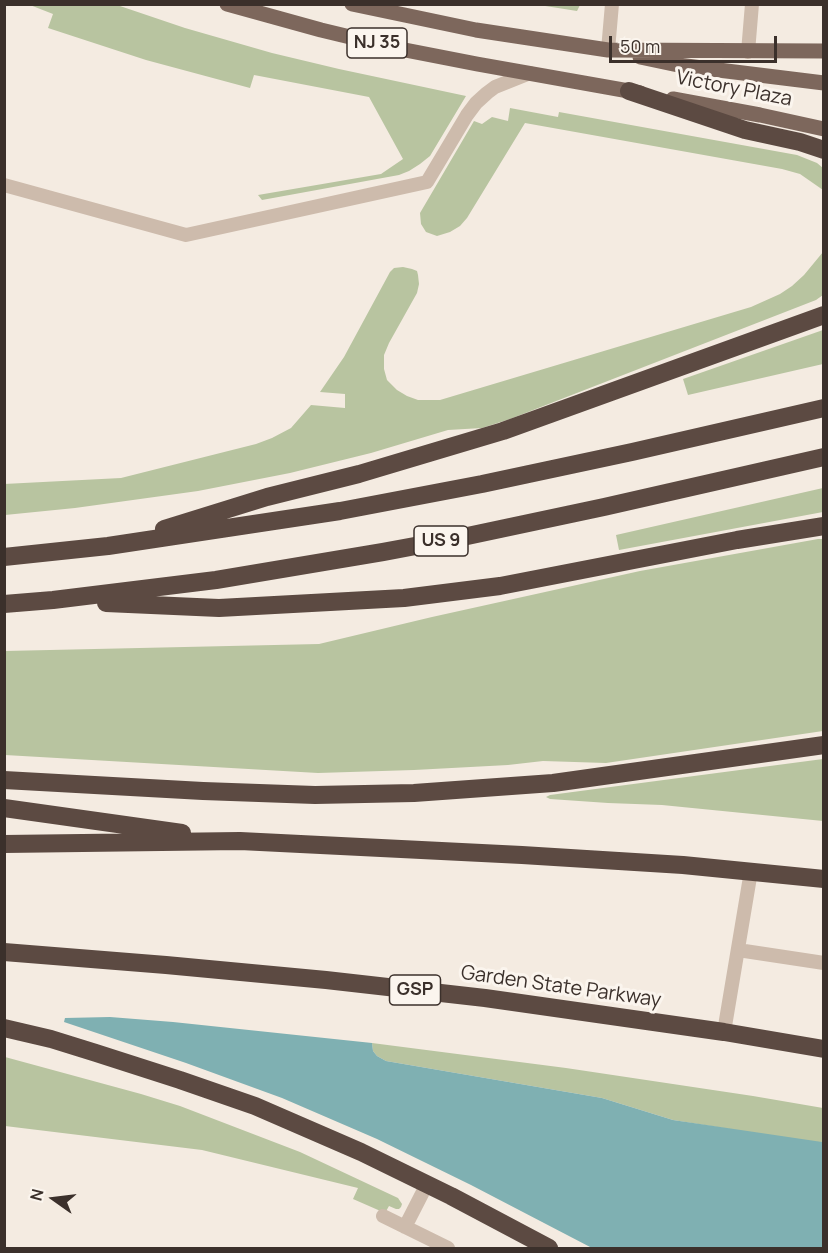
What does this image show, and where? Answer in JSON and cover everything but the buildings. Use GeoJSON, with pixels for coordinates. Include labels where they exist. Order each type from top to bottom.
{"type":"FeatureCollection","features":[{"type":"Feature","properties":{"kind":"highway"},"geometry":{"type":"LineString","coordinates":[[629,91],[745,130],[800,142],[824,150]]}},
{"type":"Feature","properties":{"kind":"highway"},"geometry":{"type":"LineString","coordinates":[[108,546],[267,497],[349,477],[493,435],[822,315]]}},
{"type":"Feature","properties":{"kind":"highway","name":"US 9"},"geometry":{"type":"LineString","coordinates":[[4,557],[108,546],[340,511],[621,455],[824,408]]}},
{"type":"Feature","properties":{"kind":"highway","name":"US 9"},"geometry":{"type":"LineString","coordinates":[[4,604],[216,580],[458,538],[824,457]]}},
{"type":"Feature","properties":{"kind":"highway"},"geometry":{"type":"LineString","coordinates":[[53,600],[219,608],[404,598],[500,586],[737,540],[824,526]]}},
{"type":"Feature","properties":{"kind":"highway"},"geometry":{"type":"LineString","coordinates":[[4,780],[315,795],[414,793],[553,783],[824,745]]}},
{"type":"Feature","properties":{"kind":"highway"},"geometry":{"type":"LineString","coordinates":[[4,808],[240,841]]}},
{"type":"Feature","properties":{"kind":"highway"},"geometry":{"type":"LineString","coordinates":[[4,844],[240,841],[522,855],[751,871],[824,879]]}},
{"type":"Feature","properties":{"kind":"highway","name":"Garden State Parkway"},"geometry":{"type":"LineString","coordinates":[[4,952],[178,966],[485,998],[724,1032],[824,1049]]}},
{"type":"Feature","properties":{"kind":"highway"},"geometry":{"type":"LineString","coordinates":[[4,1028],[96,1053],[245,1103],[336,1141],[427,1184],[549,1248]]}},
{"type":"Feature","properties":{"kind":"main road","name":"NJ 35"},"geometry":{"type":"LineString","coordinates":[[227,4],[312,28],[530,74]]}},
{"type":"Feature","properties":{"kind":"main road","name":"NJ 35"},"geometry":{"type":"LineString","coordinates":[[352,4],[476,30],[608,50],[824,51]]}},
{"type":"Feature","properties":{"kind":"main road","name":"Victory Plaza"},"geometry":{"type":"LineString","coordinates":[[608,50],[678,65],[824,83]]}},
{"type":"Feature","properties":{"kind":"main road","name":"Victory Plaza"},"geometry":{"type":"LineString","coordinates":[[530,74],[760,115],[824,129]]}},
{"type":"Feature","properties":{"kind":"lane"},"geometry":{"type":"LineString","coordinates":[[608,50],[612,4]]}},
{"type":"Feature","properties":{"kind":"lane"},"geometry":{"type":"LineString","coordinates":[[748,51],[752,4]]}},
{"type":"Feature","properties":{"kind":"lane"},"geometry":{"type":"LineString","coordinates":[[4,185],[186,235],[427,182],[467,114],[476,103],[495,87],[530,74]]}},
{"type":"Feature","properties":{"kind":"lane"},"geometry":{"type":"LineString","coordinates":[[724,1032],[751,871]]}},
{"type":"Feature","properties":{"kind":"lane"},"geometry":{"type":"LineString","coordinates":[[738,950],[824,963]]}},
{"type":"Feature","properties":{"kind":"lane"},"geometry":{"type":"LineString","coordinates":[[405,1227],[427,1184]]}},
{"type":"Feature","properties":{"kind":"lane"},"geometry":{"type":"LineString","coordinates":[[383,1216],[448,1248]]}},
{"type":"Feature","properties":{"kind":"green space"},"geometry":{"type":"Polygon","coordinates":[[[580,4],[577,11],[539,5],[580,4]]]}},
{"type":"Feature","properties":{"kind":"green space"},"geometry":{"type":"Polygon","coordinates":[[[30,5],[117,5],[185,28],[272,53],[466,96],[430,156],[409,171],[399,175],[262,200],[258,195],[381,174],[403,159],[369,97],[254,75],[250,88],[146,60],[48,28],[53,14],[30,5]]]}},
{"type":"Feature","properties":{"kind":"green space"},"geometry":{"type":"Polygon","coordinates":[[[510,108],[558,117],[559,112],[797,155],[823,168],[823,190],[800,174],[782,169],[525,123],[460,226],[437,236],[426,232],[421,224],[420,213],[474,121],[482,124],[492,117],[508,121],[510,108]]]}},
{"type":"Feature","properties":{"kind":"green space"},"geometry":{"type":"Polygon","coordinates":[[[823,252],[823,295],[816,300],[510,419],[482,428],[448,430],[371,453],[290,473],[198,491],[5,515],[4,484],[121,478],[272,438],[291,428],[311,405],[345,408],[345,394],[320,392],[344,357],[394,268],[403,267],[417,271],[419,284],[417,293],[384,355],[387,380],[407,396],[418,400],[440,400],[751,307],[792,286],[823,252]]]}},
{"type":"Feature","properties":{"kind":"green space"},"geometry":{"type":"Polygon","coordinates":[[[823,330],[823,364],[688,395],[683,379],[823,330]]]}},
{"type":"Feature","properties":{"kind":"green space"},"geometry":{"type":"Polygon","coordinates":[[[823,488],[823,512],[619,550],[616,535],[823,488]]]}},
{"type":"Feature","properties":{"kind":"green space"},"geometry":{"type":"Polygon","coordinates":[[[824,539],[823,731],[606,763],[543,761],[508,765],[318,773],[5,755],[5,651],[319,644],[640,571],[824,539]]]}},
{"type":"Feature","properties":{"kind":"green space"},"geometry":{"type":"Polygon","coordinates":[[[823,759],[823,821],[662,805],[546,797],[550,795],[823,759]]]}},
{"type":"Feature","properties":{"kind":"green space"},"geometry":{"type":"Polygon","coordinates":[[[372,1043],[566,1068],[823,1108],[823,1144],[673,1120],[602,1098],[386,1061],[373,1051],[372,1043]]]}},
{"type":"Feature","properties":{"kind":"green space"},"geometry":{"type":"Polygon","coordinates":[[[5,1057],[180,1106],[300,1152],[398,1198],[402,1204],[401,1207],[396,1209],[389,1206],[385,1213],[353,1199],[358,1188],[202,1150],[5,1126],[5,1057]]]}},
{"type":"Feature","properties":{"kind":"water"},"geometry":{"type":"Polygon","coordinates":[[[110,1017],[372,1043],[373,1051],[386,1061],[602,1098],[673,1120],[822,1142],[824,1144],[823,1248],[592,1248],[377,1139],[282,1098],[64,1022],[65,1018],[110,1017]]]}}]}
